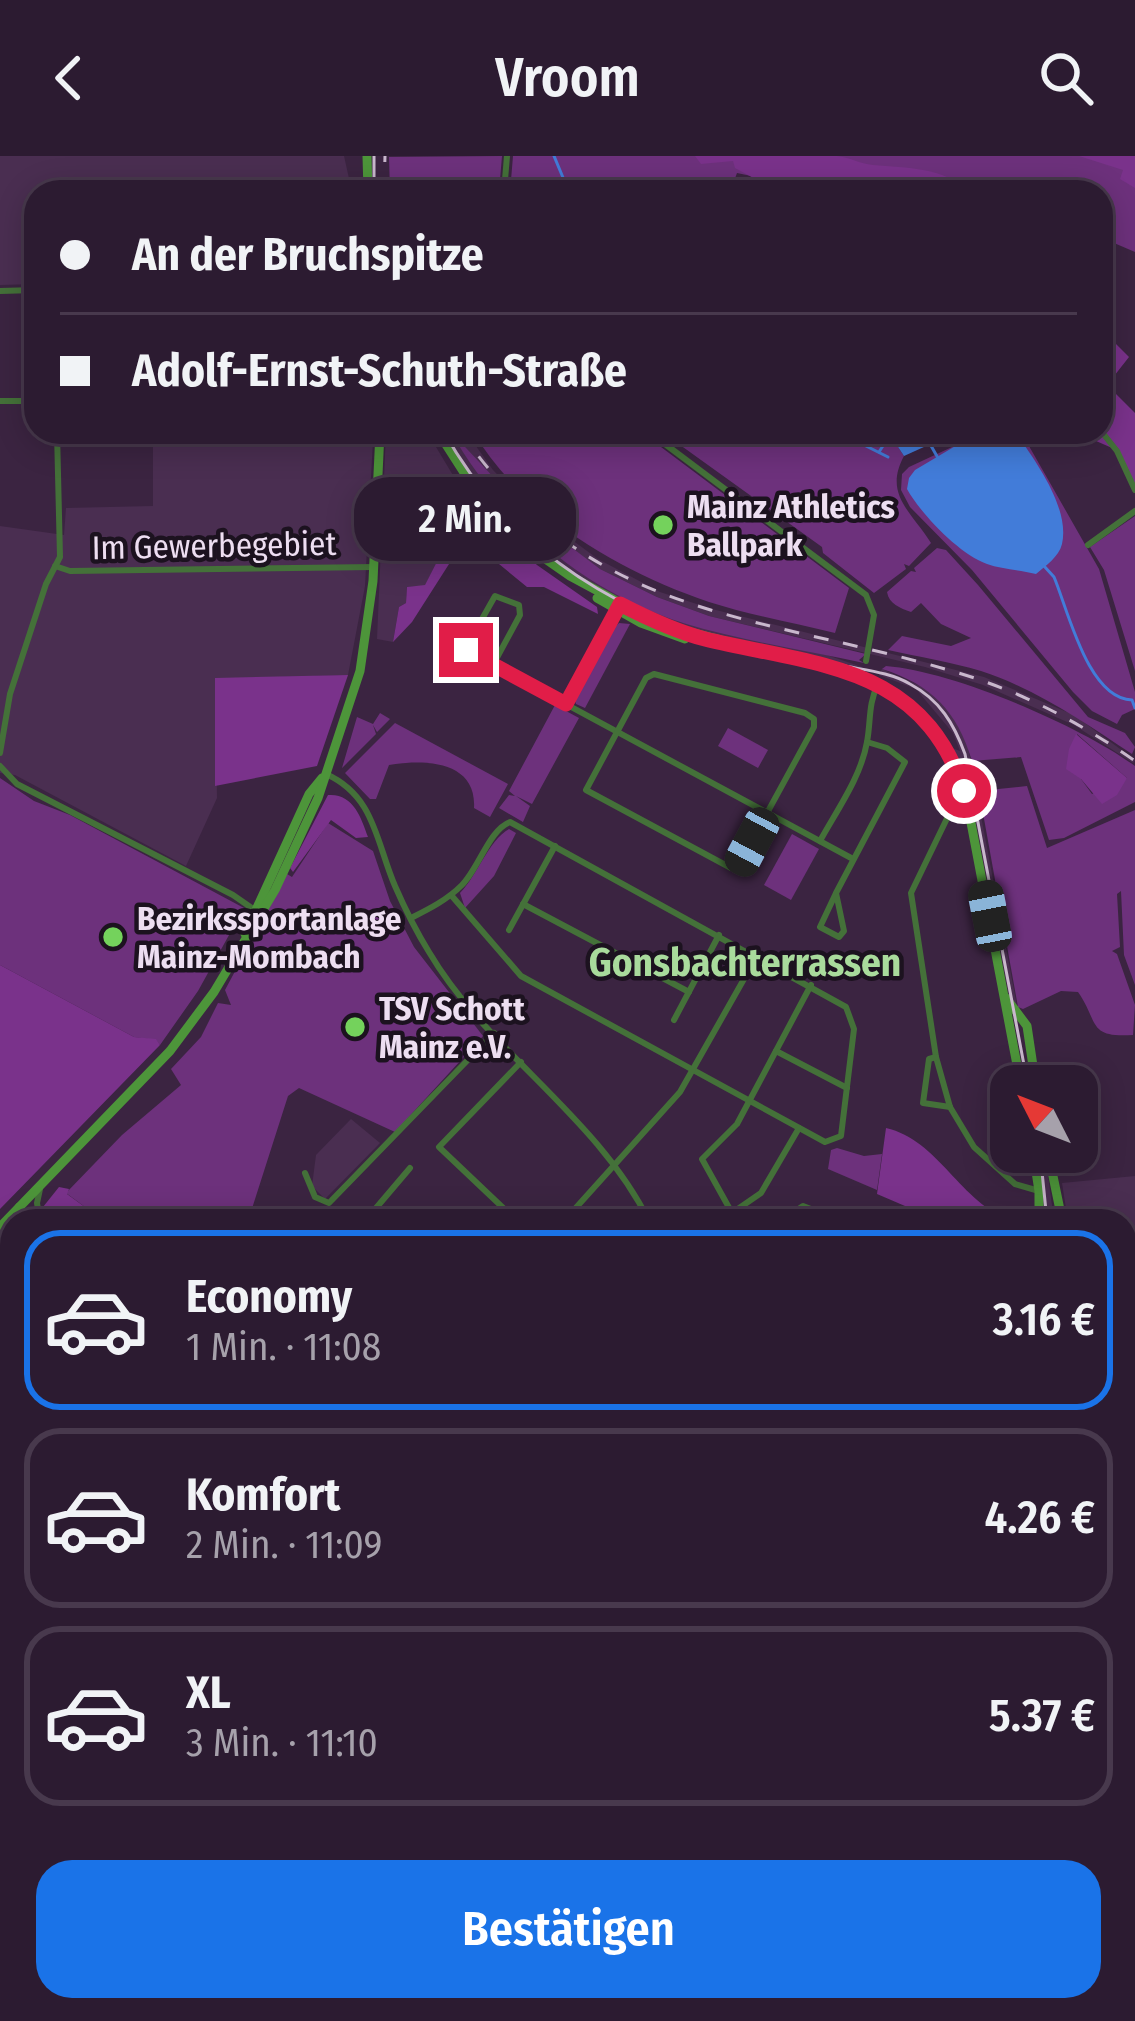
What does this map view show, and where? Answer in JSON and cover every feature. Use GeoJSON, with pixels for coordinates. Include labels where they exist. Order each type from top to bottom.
{"type":"FeatureCollection","features":[{"type":"Feature","properties":{"kind":"main road"},"geometry":{"type":"LineString","coordinates":[[16,1209],[195,1021],[239,950],[309,794],[326,774],[356,688],[374,567],[379,444]]}},
{"type":"Feature","properties":{"kind":"main road"},"geometry":{"type":"LineString","coordinates":[[446,444],[481,499],[521,542],[618,607],[686,633],[832,668],[874,683],[900,696],[937,733],[971,816],[1018,1065]]}},
{"type":"Feature","properties":{"kind":"main road"},"geometry":{"type":"LineString","coordinates":[[1006,998],[1027,1026],[1033,1065]]}},
{"type":"Feature","properties":{"kind":"main road"},"geometry":{"type":"LineString","coordinates":[[1012,1031],[1016,1024],[1027,1026]]}},
{"type":"Feature","properties":{"kind":"main road"},"geometry":{"type":"LineString","coordinates":[[1036,1173],[1039,1209]]}},
{"type":"Feature","properties":{"kind":"main road"},"geometry":{"type":"LineString","coordinates":[[1051,1173],[1056,1209]]}},
{"type":"Feature","properties":{"kind":"street"},"geometry":{"type":"LineString","coordinates":[[0,753],[10,694],[60,556],[57,444]]}},
{"type":"Feature","properties":{"kind":"street"},"geometry":{"type":"LineString","coordinates":[[665,444],[866,595],[874,615],[866,661]]}},
{"type":"Feature","properties":{"kind":"street"},"geometry":{"type":"LineString","coordinates":[[1111,444],[1135,490]]}},
{"type":"Feature","properties":{"kind":"street"},"geometry":{"type":"LineString","coordinates":[[1088,545],[1135,511]]}},
{"type":"Feature","properties":{"kind":"street","name":"Im Gewerbegebiet"},"geometry":{"type":"LineString","coordinates":[[55,566],[70,572],[374,567]]}},
{"type":"Feature","properties":{"kind":"street"},"geometry":{"type":"LineString","coordinates":[[465,649],[495,596],[519,605],[520,614],[493,664]]}},
{"type":"Feature","properties":{"kind":"street"},"geometry":{"type":"LineString","coordinates":[[566,704],[618,607]]}},
{"type":"Feature","properties":{"kind":"street"},"geometry":{"type":"LineString","coordinates":[[447,640],[853,859]]}},
{"type":"Feature","properties":{"kind":"street"},"geometry":{"type":"LineString","coordinates":[[654,674],[812,716],[814,727],[767,813],[739,866],[731,868],[586,790],[646,678],[654,674]]}},
{"type":"Feature","properties":{"kind":"street"},"geometry":{"type":"LineString","coordinates":[[820,841],[857,772],[867,742],[874,683]]}},
{"type":"Feature","properties":{"kind":"street"},"geometry":{"type":"LineString","coordinates":[[836,893],[844,931],[839,937],[820,927],[836,893],[853,859],[905,762],[887,748],[867,742]]}},
{"type":"Feature","properties":{"kind":"street"},"geometry":{"type":"LineString","coordinates":[[0,766],[17,784],[260,907]]}},
{"type":"Feature","properties":{"kind":"street"},"geometry":{"type":"LineString","coordinates":[[326,774],[349,788],[367,808],[411,918],[453,987],[615,1165],[642,1209]]}},
{"type":"Feature","properties":{"kind":"street"},"geometry":{"type":"LineString","coordinates":[[966,797],[950,815],[915,880],[910,902],[936,1057],[950,1107],[974,1147],[1000,1174],[1039,1191]]}},
{"type":"Feature","properties":{"kind":"street"},"geometry":{"type":"LineString","coordinates":[[950,815],[971,816]]}},
{"type":"Feature","properties":{"kind":"street"},"geometry":{"type":"LineString","coordinates":[[411,918],[451,895],[473,872],[506,822],[555,846],[839,1001],[854,1021],[842,1132],[830,1142],[799,1128],[514,972],[451,895]]}},
{"type":"Feature","properties":{"kind":"street"},"geometry":{"type":"LineString","coordinates":[[509,930],[555,846]]}},
{"type":"Feature","properties":{"kind":"street"},"geometry":{"type":"LineString","coordinates":[[524,904],[688,992]]}},
{"type":"Feature","properties":{"kind":"street"},"geometry":{"type":"LineString","coordinates":[[674,1020],[719,935]]}},
{"type":"Feature","properties":{"kind":"street"},"geometry":{"type":"LineString","coordinates":[[575,1209],[663,1114],[694,1071],[757,956]]}},
{"type":"Feature","properties":{"kind":"street"},"geometry":{"type":"LineString","coordinates":[[730,1209],[702,1160],[737,1124],[811,986]]}},
{"type":"Feature","properties":{"kind":"street"},"geometry":{"type":"LineString","coordinates":[[305,1173],[315,1197],[328,1204],[494,1033]]}},
{"type":"Feature","properties":{"kind":"street"},"geometry":{"type":"LineString","coordinates":[[776,1052],[847,1088]]}},
{"type":"Feature","properties":{"kind":"street"},"geometry":{"type":"LineString","coordinates":[[936,1057],[929,1059],[923,1103],[950,1107]]}},
{"type":"Feature","properties":{"kind":"street"},"geometry":{"type":"LineString","coordinates":[[504,1209],[439,1148],[521,1062]]}},
{"type":"Feature","properties":{"kind":"street"},"geometry":{"type":"LineString","coordinates":[[738,1209],[761,1193],[799,1128]]}},
{"type":"Feature","properties":{"kind":"street"},"geometry":{"type":"LineString","coordinates":[[375,1209],[410,1168]]}},
{"type":"Feature","properties":{"kind":"street"},"geometry":{"type":"LineString","coordinates":[[37,1209],[42,1181]]}},
{"type":"Feature","properties":{"kind":"street"},"geometry":{"type":"LineString","coordinates":[[18,1206],[22,1209]]}},
{"type":"Feature","properties":{"kind":"shaded area"},"geometry":{"type":"Polygon","coordinates":[[[0,156],[344,156],[349,180],[24,180],[24,284],[0,285],[0,156]]]}},
{"type":"Feature","properties":{"kind":"shaded area"},"geometry":{"type":"Polygon","coordinates":[[[502,156],[500,180],[390,180],[389,157],[502,156]]]}},
{"type":"Feature","properties":{"kind":"shaded area"},"geometry":{"type":"Polygon","coordinates":[[[513,156],[1135,156],[1135,252],[1113,243],[1113,180],[763,180],[737,173],[734,180],[511,180],[513,156]]]}},
{"type":"Feature","properties":{"kind":"shaded area"},"geometry":{"type":"Polygon","coordinates":[[[695,156],[837,156],[937,173],[953,180],[757,180],[735,168],[733,161],[701,164],[695,156]]]}},
{"type":"Feature","properties":{"kind":"shaded area"},"geometry":{"type":"Polygon","coordinates":[[[1079,156],[1135,156],[1135,188],[1120,179],[1123,170],[1079,156]]]}},
{"type":"Feature","properties":{"kind":"shaded area"},"geometry":{"type":"Polygon","coordinates":[[[1113,341],[1129,357],[1113,377],[1113,341]]]}},
{"type":"Feature","properties":{"kind":"shaded area"},"geometry":{"type":"Polygon","coordinates":[[[1113,391],[1135,413],[1135,485],[1119,451],[1103,444],[1113,444],[1113,391]]]}},
{"type":"Feature","properties":{"kind":"shaded area"},"geometry":{"type":"Polygon","coordinates":[[[153,444],[373,444],[365,586],[348,675],[215,679],[217,798],[186,866],[15,775],[0,773],[0,526],[64,535],[66,508],[153,506],[153,444]]]}},
{"type":"Feature","properties":{"kind":"shaded area"},"geometry":{"type":"Polygon","coordinates":[[[385,444],[434,444],[466,497],[446,498],[448,540],[425,586],[407,587],[393,642],[377,639],[385,444]]]}},
{"type":"Feature","properties":{"kind":"shaded area"},"geometry":{"type":"Polygon","coordinates":[[[450,444],[459,444],[506,512],[554,554],[614,590],[680,622],[827,655],[862,667],[860,673],[665,624],[606,594],[519,535],[489,503],[450,444]]]}},
{"type":"Feature","properties":{"kind":"shaded area"},"geometry":{"type":"Polygon","coordinates":[[[458,444],[530,516],[600,569],[709,616],[866,654],[859,660],[864,663],[683,623],[612,593],[549,549],[458,444]]]}},
{"type":"Feature","properties":{"kind":"shaded area"},"geometry":{"type":"Polygon","coordinates":[[[461,444],[475,444],[534,512],[598,559],[660,592],[984,677],[1074,715],[1135,760],[1074,725],[983,685],[709,616],[657,597],[600,569],[563,544],[461,444]]]}},
{"type":"Feature","properties":{"kind":"shaded area","name":"Mainz Athletics Ballpark"},"geometry":{"type":"Polygon","coordinates":[[[481,444],[657,444],[849,588],[835,633],[709,602],[641,574],[546,515],[481,444]]]}},
{"type":"Feature","properties":{"kind":"shaded area"},"geometry":{"type":"Polygon","coordinates":[[[679,444],[896,444],[904,456],[898,470],[898,492],[931,543],[874,593],[823,553],[822,547],[679,444]]]}},
{"type":"Feature","properties":{"kind":"shaded area"},"geometry":{"type":"Polygon","coordinates":[[[1028,444],[1099,569],[1135,692],[1135,709],[1122,715],[1117,724],[1092,711],[1073,692],[972,570],[910,507],[901,490],[902,474],[952,447],[1028,444]]]}},
{"type":"Feature","properties":{"kind":"shaded area"},"geometry":{"type":"Polygon","coordinates":[[[461,490],[537,565],[597,607],[598,614],[544,587],[527,587],[472,535],[393,642],[407,587],[425,585],[448,540],[446,498],[465,497],[461,490]]]}},
{"type":"Feature","properties":{"kind":"shaded area"},"geometry":{"type":"Polygon","coordinates":[[[1135,516],[1135,671],[1104,570],[1090,547],[1135,516]]]}},
{"type":"Feature","properties":{"kind":"shaded area"},"geometry":{"type":"Polygon","coordinates":[[[937,548],[946,550],[978,585],[1088,717],[1125,733],[1135,747],[1132,754],[1059,707],[1001,678],[888,650],[902,636],[951,646],[971,638],[941,624],[921,603],[911,612],[888,596],[937,548]]]}},
{"type":"Feature","properties":{"kind":"shaded area"},"geometry":{"type":"Polygon","coordinates":[[[619,623],[630,624],[585,708],[576,704],[574,697],[619,623]]]}},
{"type":"Feature","properties":{"kind":"shaded area"},"geometry":{"type":"Polygon","coordinates":[[[882,669],[932,691],[967,742],[1017,1006],[1009,996],[972,802],[952,748],[960,751],[953,733],[916,689],[879,675],[882,669]]]}},
{"type":"Feature","properties":{"kind":"shaded area"},"geometry":{"type":"Polygon","coordinates":[[[882,669],[946,678],[1083,734],[1135,766],[1135,802],[1064,838],[1049,840],[1021,757],[972,761],[959,728],[940,702],[915,683],[882,669]],[[1077,734],[1081,779],[1092,794],[1127,778],[1077,734]]]}},
{"type":"Feature","properties":{"kind":"shaded area"},"geometry":{"type":"Polygon","coordinates":[[[348,675],[317,766],[215,786],[215,678],[348,675]]]}},
{"type":"Feature","properties":{"kind":"shaded area"},"geometry":{"type":"Polygon","coordinates":[[[555,705],[579,718],[532,804],[516,796],[530,806],[523,822],[499,808],[509,795],[515,796],[509,791],[555,705]]]}},
{"type":"Feature","properties":{"kind":"shaded area"},"geometry":{"type":"Polygon","coordinates":[[[380,713],[390,719],[377,732],[373,725],[376,734],[342,768],[357,717],[373,724],[380,713]]]}},
{"type":"Feature","properties":{"kind":"shaded area"},"geometry":{"type":"Polygon","coordinates":[[[395,723],[508,784],[490,817],[474,808],[467,780],[432,763],[389,765],[376,799],[370,799],[345,773],[395,723]]]}},
{"type":"Feature","properties":{"kind":"shaded area"},"geometry":{"type":"Polygon","coordinates":[[[728,728],[768,750],[758,768],[718,746],[728,728]]]}},
{"type":"Feature","properties":{"kind":"shaded area"},"geometry":{"type":"Polygon","coordinates":[[[1076,734],[1127,778],[1117,795],[1102,804],[1066,769],[1076,734]]]}},
{"type":"Feature","properties":{"kind":"shaded area","name":"Bezirkssportanlage Mainz-Mombach"},"geometry":{"type":"Polygon","coordinates":[[[0,778],[34,801],[70,815],[244,908],[198,991],[160,1045],[156,1040],[134,1037],[0,965],[0,778]]]}},
{"type":"Feature","properties":{"kind":"shaded area"},"geometry":{"type":"Polygon","coordinates":[[[1027,786],[1047,848],[1135,810],[1135,985],[1124,955],[1121,891],[1117,894],[1120,947],[1112,951],[1135,1005],[1133,1035],[1101,1031],[1078,992],[1061,991],[1023,1009],[1018,1007],[979,791],[1027,786]]]}},
{"type":"Feature","properties":{"kind":"shaded area"},"geometry":{"type":"Polygon","coordinates":[[[328,795],[350,802],[368,837],[356,838],[331,820],[293,872],[290,868],[328,795]]]}},
{"type":"Feature","properties":{"kind":"shaded area","name":"TSV Schott Mainz e.V."},"geometry":{"type":"Polygon","coordinates":[[[328,823],[373,851],[390,901],[414,947],[483,1036],[395,1132],[299,1088],[288,1096],[252,1209],[88,1209],[66,1193],[122,1135],[181,1085],[171,1069],[201,1037],[218,1003],[231,1005],[225,990],[287,874],[292,877],[328,823]]]}},
{"type":"Feature","properties":{"kind":"shaded area"},"geometry":{"type":"Polygon","coordinates":[[[509,829],[516,833],[494,876],[465,908],[460,893],[509,829]]]}},
{"type":"Feature","properties":{"kind":"shaded area"},"geometry":{"type":"Polygon","coordinates":[[[792,834],[819,849],[791,900],[764,885],[792,834]]]}},
{"type":"Feature","properties":{"kind":"shaded area"},"geometry":{"type":"Polygon","coordinates":[[[0,965],[134,1037],[156,1039],[160,1045],[0,1209],[0,965]]]}},
{"type":"Feature","properties":{"kind":"shaded area"},"geometry":{"type":"Polygon","coordinates":[[[351,1119],[380,1143],[325,1199],[312,1186],[316,1155],[351,1119]]]}},
{"type":"Feature","properties":{"kind":"shaded area"},"geometry":{"type":"Polygon","coordinates":[[[886,1128],[921,1145],[990,1209],[912,1209],[877,1194],[886,1128]]]}},
{"type":"Feature","properties":{"kind":"shaded area"},"geometry":{"type":"Polygon","coordinates":[[[831,1150],[864,1156],[882,1154],[877,1190],[828,1169],[831,1150]]]}},
{"type":"Feature","properties":{"kind":"shaded area"},"geometry":{"type":"Polygon","coordinates":[[[1039,1173],[1048,1173],[1052,1209],[1041,1209],[1039,1173]]]}},
{"type":"Feature","properties":{"kind":"shaded area"},"geometry":{"type":"Polygon","coordinates":[[[1135,1176],[1135,1209],[1066,1209],[1062,1183],[1135,1176]]]}},
{"type":"Feature","properties":{"kind":"shaded area"},"geometry":{"type":"Polygon","coordinates":[[[59,1187],[69,1189],[67,1194],[88,1209],[44,1209],[59,1187]]]}},
{"type":"Feature","properties":{"kind":"water"},"geometry":{"type":"Polygon","coordinates":[[[896,444],[930,444],[904,456],[896,444]]]}},
{"type":"Feature","properties":{"kind":"water"},"geometry":{"type":"Polygon","coordinates":[[[959,444],[1023,444],[1061,516],[1062,544],[1055,557],[1036,574],[987,564],[965,552],[913,499],[907,489],[915,470],[959,444]]]}},
{"type":"Feature","properties":{"kind":"waterway"},"geometry":{"type":"LineString","coordinates":[[554,156],[564,180]]}},
{"type":"Feature","properties":{"kind":"waterway"},"geometry":{"type":"LineString","coordinates":[[862,444],[888,457]]}},
{"type":"Feature","properties":{"kind":"waterway"},"geometry":{"type":"LineString","coordinates":[[879,452],[884,444]]}},
{"type":"Feature","properties":{"kind":"waterway"},"geometry":{"type":"LineString","coordinates":[[930,444],[938,458]]}},
{"type":"Feature","properties":{"kind":"waterway"},"geometry":{"type":"LineString","coordinates":[[1044,566],[1054,577],[1092,669],[1103,685],[1132,700],[1135,708]]}},
{"type":"Feature","properties":{"kind":"tram line"},"geometry":{"type":"LineString","coordinates":[[374,156],[374,180]]}},
{"type":"Feature","properties":{"kind":"tram line"},"geometry":{"type":"LineString","coordinates":[[452,444],[486,493],[536,545],[628,605],[705,636],[894,677],[938,705],[965,754],[1024,1065]]}},
{"type":"Feature","properties":{"kind":"tram line"},"geometry":{"type":"LineString","coordinates":[[1042,1173],[1046,1209]]}},
{"type":"Feature","properties":{"kind":"railway"},"geometry":{"type":"LineString","coordinates":[[384,180],[385,156]]}},
{"type":"Feature","properties":{"kind":"railway"},"geometry":{"type":"LineString","coordinates":[[471,444],[512,495],[567,543],[626,577],[688,603],[988,683],[1053,711],[1135,761]]}},
{"type":"Feature","properties":{"kind":"place","name":"Mainz Athletics Ballpark"},"geometry":{"type":"Point","coordinates":[663,525]}},
{"type":"Feature","properties":{"kind":"place","name":"Bezirkssportanlage Mainz-Mombach"},"geometry":{"type":"Point","coordinates":[113,937]}},
{"type":"Feature","properties":{"kind":"place","name":"TSV Schott Mainz e.V."},"geometry":{"type":"Point","coordinates":[355,1027]}},
{"type":"Feature","properties":{"kind":"district","name":"Gonsbachterrassen"},"geometry":{"type":"Point","coordinates":[745,962]}},
{"type":"Feature","properties":{"kind":"route"},"geometry":{"type":"LineString","coordinates":[[466,650],[566,704],[620,604],[686,633],[862,676],[892,691],[924,716],[948,748],[964,791]]}}]}
